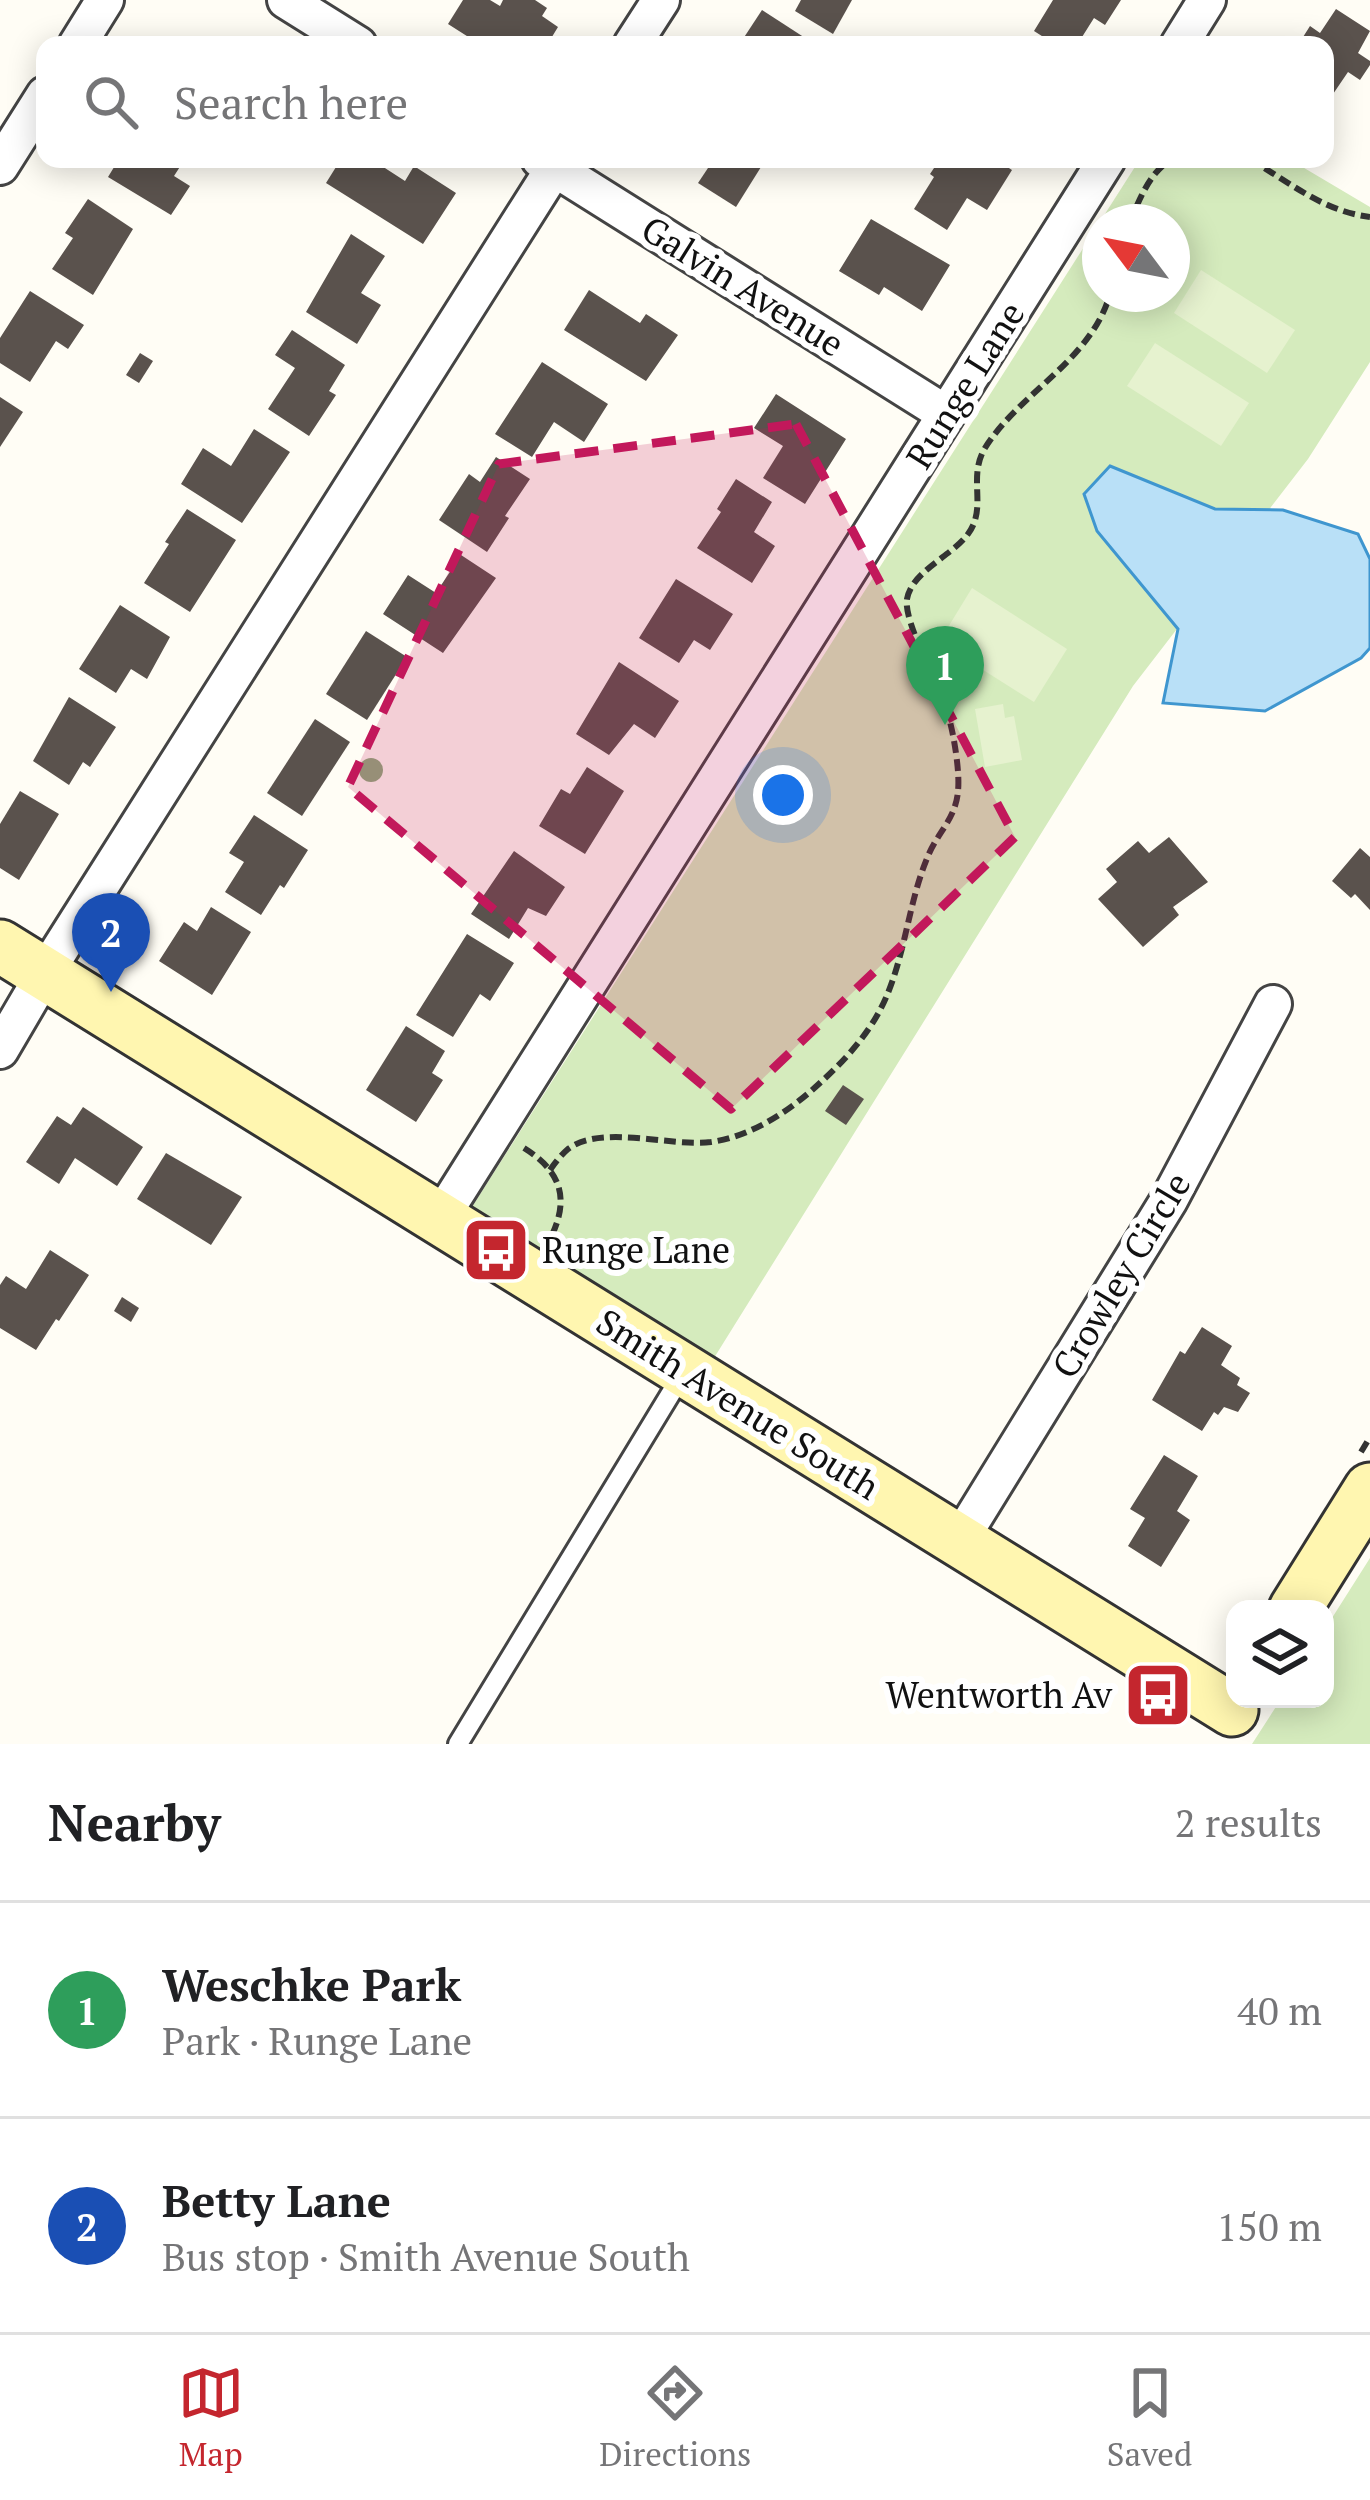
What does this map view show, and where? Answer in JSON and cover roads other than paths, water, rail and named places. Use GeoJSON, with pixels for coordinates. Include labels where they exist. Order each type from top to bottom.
{"type":"FeatureCollection","features":[{"type":"Feature","properties":{"kind":"street"},"geometry":{"type":"LineString","coordinates":[[83,36],[105,0]]}},
{"type":"Feature","properties":{"kind":"street"},"geometry":{"type":"LineString","coordinates":[[286,0],[344,36]]}},
{"type":"Feature","properties":{"kind":"street"},"geometry":{"type":"LineString","coordinates":[[638,36],[661,0]]}},
{"type":"Feature","properties":{"kind":"street"},"geometry":{"type":"LineString","coordinates":[[1185,36],[1207,0]]}},
{"type":"Feature","properties":{"kind":"street"},"geometry":{"type":"LineString","coordinates":[[0,166],[36,109]]}},
{"type":"Feature","properties":{"kind":"street"},"geometry":{"type":"LineString","coordinates":[[0,1050],[548,168]]}},
{"type":"Feature","properties":{"kind":"street","name":"Galvin Avenue"},"geometry":{"type":"LineString","coordinates":[[561,168],[946,414]]}},
{"type":"Feature","properties":{"kind":"street","name":"Runge Lane"},"geometry":{"type":"LineString","coordinates":[[439,1220],[1101,168]]}},
{"type":"Feature","properties":{"kind":"street","name":"Smith Avenue South"},"geometry":{"type":"LineString","coordinates":[[0,946],[959,1541],[1227,1717]]}},
{"type":"Feature","properties":{"kind":"street","name":"Crowley Circle"},"geometry":{"type":"LineString","coordinates":[[959,1541],[1169,1200],[1273,1004]]}},
{"type":"Feature","properties":{"kind":"street"},"geometry":{"type":"LineString","coordinates":[[1301,1600],[1370,1489]]}},
{"type":"Feature","properties":{"kind":"lane"},"geometry":{"type":"LineString","coordinates":[[458,1744],[684,1371]]}},
{"type":"Feature","properties":{"kind":"water"},"geometry":{"type":"Polygon","coordinates":[[[1110,466],[1215,509],[1283,510],[1358,534],[1370,559],[1370,648],[1361,658],[1265,711],[1163,703],[1178,629],[1097,531],[1084,494],[1110,466]]]}},
{"type":"Feature","properties":{"kind":"place","name":"Weschke Park"},"geometry":{"type":"Point","coordinates":[945,725]}},
{"type":"Feature","properties":{"kind":"place","name":"Betty Lane"},"geometry":{"type":"Point","coordinates":[111,992]}},
{"type":"Feature","properties":{"kind":"place","name":"Runge Lane"},"geometry":{"type":"Point","coordinates":[496,1250]}},
{"type":"Feature","properties":{"kind":"place","name":"Wentworth Av"},"geometry":{"type":"Point","coordinates":[1158,1695]}}]}
